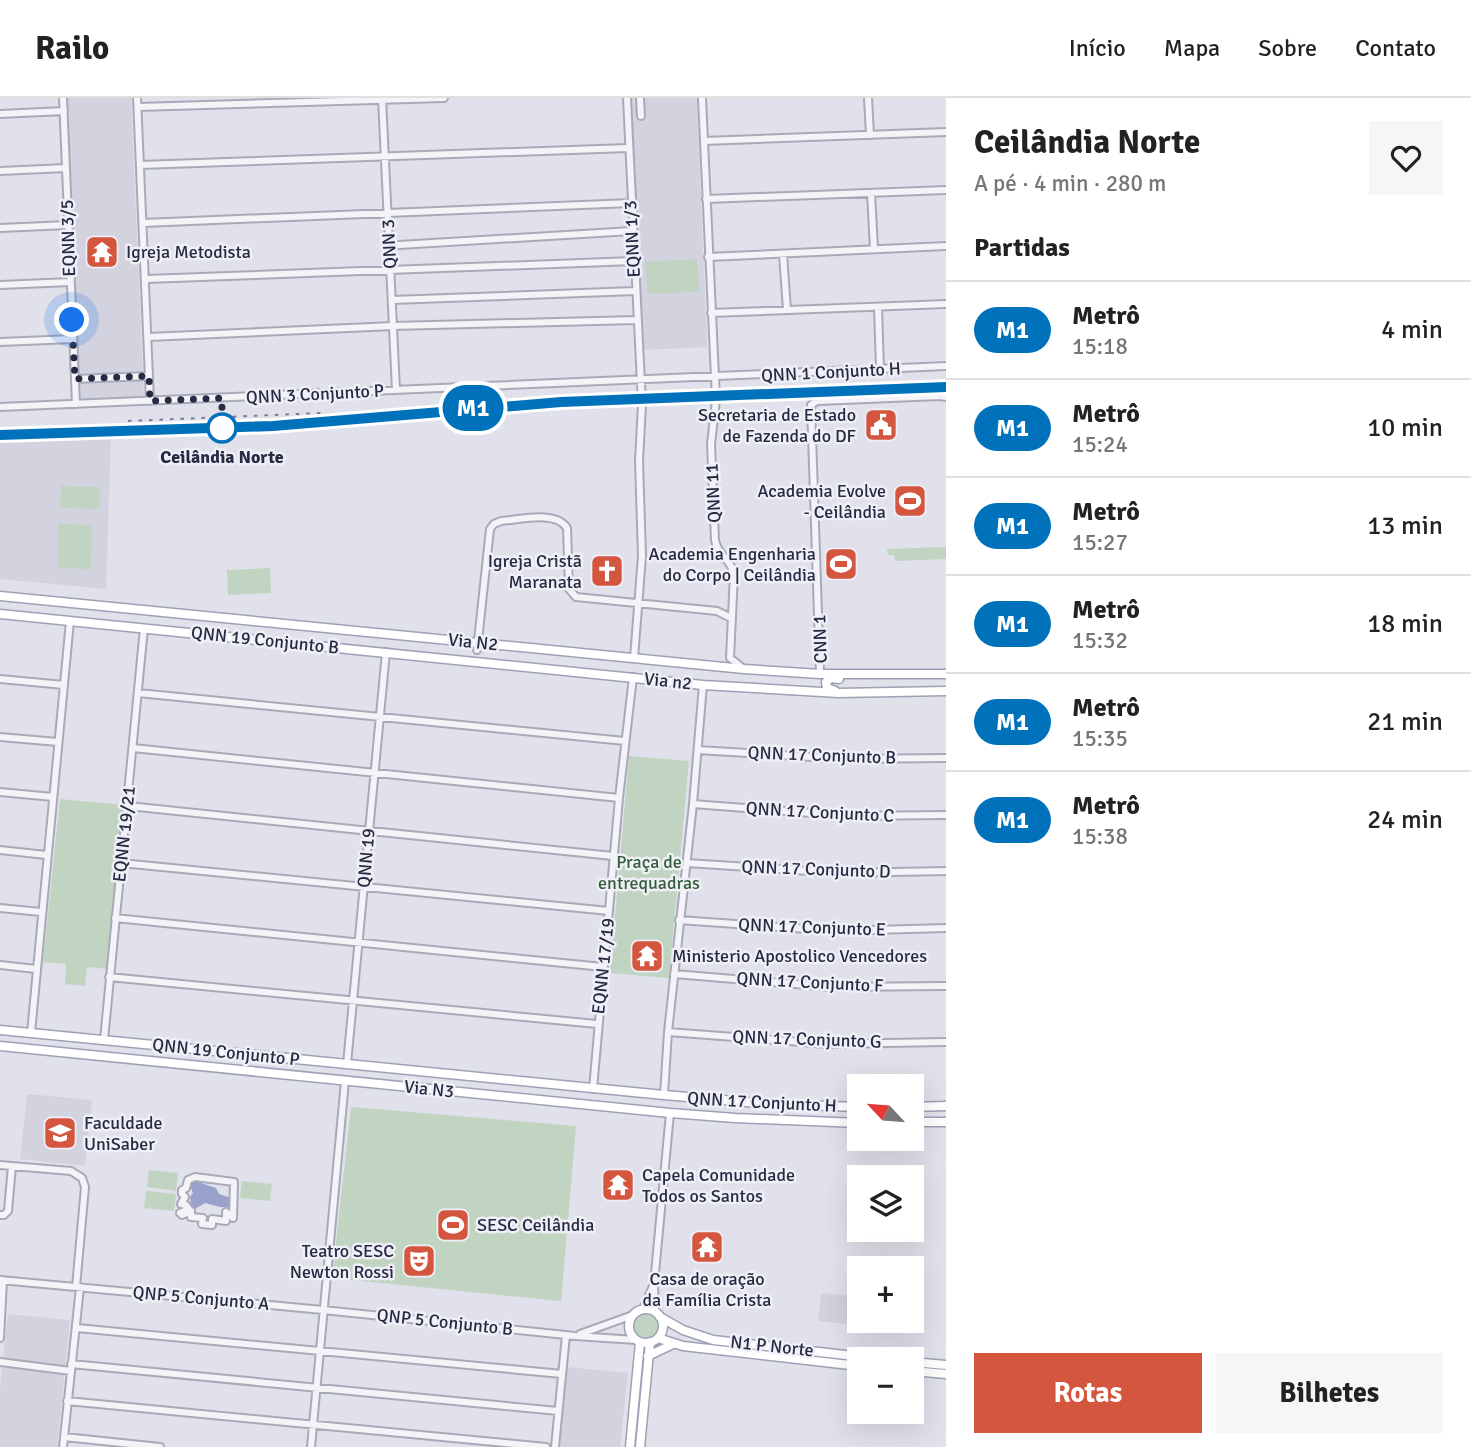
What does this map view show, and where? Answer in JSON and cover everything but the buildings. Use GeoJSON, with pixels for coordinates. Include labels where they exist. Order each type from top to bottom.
{"type":"FeatureCollection","features":[{"type":"Feature","properties":{"kind":"main road","name":"Via N2"},"geometry":{"type":"LineString","coordinates":[[0,598],[456,641],[480,648],[525,652],[565,652],[820,674],[946,674]]}},
{"type":"Feature","properties":{"kind":"main road"},"geometry":{"type":"LineString","coordinates":[[0,614],[144,628]]}},
{"type":"Feature","properties":{"kind":"main road"},"geometry":{"type":"LineString","coordinates":[[155,629],[239,631],[239,622],[223,618]]}},
{"type":"Feature","properties":{"kind":"main road"},"geometry":{"type":"LineString","coordinates":[[260,639],[248,635],[247,630],[251,625],[296,630],[327,629]]}},
{"type":"Feature","properties":{"kind":"main road","name":"QNN 19 Conjunto B"},"geometry":{"type":"LineString","coordinates":[[144,628],[388,653]]}},
{"type":"Feature","properties":{"kind":"main road"},"geometry":{"type":"LineString","coordinates":[[388,653],[417,651],[464,655],[468,649],[466,644],[456,641]]}},
{"type":"Feature","properties":{"kind":"main road"},"geometry":{"type":"LineString","coordinates":[[478,646],[477,658],[487,662]]}},
{"type":"Feature","properties":{"kind":"main road","name":"Via n2"},"geometry":{"type":"LineString","coordinates":[[388,653],[703,684]]}},
{"type":"Feature","properties":{"kind":"main road"},"geometry":{"type":"LineString","coordinates":[[739,687],[817,685],[817,678],[806,673]]}},
{"type":"Feature","properties":{"kind":"main road"},"geometry":{"type":"LineString","coordinates":[[839,693],[827,688],[828,680],[877,679],[901,675]]}},
{"type":"Feature","properties":{"kind":"main road","name":"Via N2"},"geometry":{"type":"LineString","coordinates":[[703,684],[839,693],[946,691]]}},
{"type":"Feature","properties":{"kind":"main road"},"geometry":{"type":"LineString","coordinates":[[0,1032],[28,1032],[104,1040]]}},
{"type":"Feature","properties":{"kind":"main road","name":"QNN 19 Conjunto P"},"geometry":{"type":"LineString","coordinates":[[104,1040],[593,1089]]}},
{"type":"Feature","properties":{"kind":"main road","name":"Via N3"},"geometry":{"type":"LineString","coordinates":[[0,1046],[670,1113],[847,1123]]}},
{"type":"Feature","properties":{"kind":"main road"},"geometry":{"type":"LineString","coordinates":[[125,1059],[158,1057],[195,1061],[200,1055],[194,1049]]}},
{"type":"Feature","properties":{"kind":"main road"},"geometry":{"type":"LineString","coordinates":[[213,1067],[209,1066],[208,1060],[214,1054],[257,1060],[276,1057]]}},
{"type":"Feature","properties":{"kind":"main road"},"geometry":{"type":"LineString","coordinates":[[361,1083],[386,1080],[476,1089],[482,1084],[478,1077]]}},
{"type":"Feature","properties":{"kind":"main road"},"geometry":{"type":"LineString","coordinates":[[496,1096],[491,1092],[491,1088],[498,1083],[585,1093],[611,1090]]}},
{"type":"Feature","properties":{"kind":"main road"},"geometry":{"type":"LineString","coordinates":[[593,1089],[664,1095]]}},
{"type":"Feature","properties":{"kind":"main road","name":"QNN 17 Conjunto H"},"geometry":{"type":"LineString","coordinates":[[664,1095],[847,1108]]}},
{"type":"Feature","properties":{"kind":"main road"},"geometry":{"type":"LineString","coordinates":[[735,1118],[811,1118],[816,1111],[810,1106]]}},
{"type":"Feature","properties":{"kind":"main road"},"geometry":{"type":"LineString","coordinates":[[924,1107],[946,1106]]}},
{"type":"Feature","properties":{"kind":"main road"},"geometry":{"type":"LineString","coordinates":[[829,1123],[824,1118],[828,1111],[847,1110]]}},
{"type":"Feature","properties":{"kind":"main road"},"geometry":{"type":"LineString","coordinates":[[924,1122],[946,1122]]}},
{"type":"Feature","properties":{"kind":"main road"},"geometry":{"type":"LineString","coordinates":[[640,1447],[648,1356],[663,1327],[658,1314],[643,1309],[633,1315],[629,1325],[632,1336],[638,1341],[654,1340]]}},
{"type":"Feature","properties":{"kind":"main road","name":"N1 P Norte"},"geometry":{"type":"LineString","coordinates":[[658,1314],[682,1330],[713,1339],[847,1355]]}},
{"type":"Feature","properties":{"kind":"main road","name":"N1 P Norte"},"geometry":{"type":"LineString","coordinates":[[654,1340],[847,1365]]}},
{"type":"Feature","properties":{"kind":"main road"},"geometry":{"type":"LineString","coordinates":[[630,1447],[638,1341]]}},
{"type":"Feature","properties":{"kind":"main road"},"geometry":{"type":"LineString","coordinates":[[648,1356],[673,1344]]}},
{"type":"Feature","properties":{"kind":"main road"},"geometry":{"type":"LineString","coordinates":[[924,1363],[946,1365]]}},
{"type":"Feature","properties":{"kind":"main road"},"geometry":{"type":"LineString","coordinates":[[924,1372],[946,1374]]}},
{"type":"Feature","properties":{"kind":"street","name":"EQNN 3/5"},"geometry":{"type":"LineString","coordinates":[[63,98],[76,404]]}},
{"type":"Feature","properties":{"kind":"street"},"geometry":{"type":"LineString","coordinates":[[137,98],[150,401]]}},
{"type":"Feature","properties":{"kind":"street"},"geometry":{"type":"LineString","coordinates":[[138,107],[444,98]]}},
{"type":"Feature","properties":{"kind":"street","name":"EQNN 1/3"},"geometry":{"type":"LineString","coordinates":[[626,98],[642,422],[639,461],[642,556],[634,658]]}},
{"type":"Feature","properties":{"kind":"street"},"geometry":{"type":"LineString","coordinates":[[640,98],[641,116]]}},
{"type":"Feature","properties":{"kind":"street"},"geometry":{"type":"LineString","coordinates":[[640,379],[715,377],[702,98]]}},
{"type":"Feature","properties":{"kind":"street"},"geometry":{"type":"LineString","coordinates":[[868,98],[870,135]]}},
{"type":"Feature","properties":{"kind":"street","name":"QNN 3"},"geometry":{"type":"LineString","coordinates":[[382,99],[396,390]]}},
{"type":"Feature","properties":{"kind":"street"},"geometry":{"type":"LineString","coordinates":[[0,114],[64,111]]}},
{"type":"Feature","properties":{"kind":"street"},"geometry":{"type":"LineString","coordinates":[[704,141],[946,132]]}},
{"type":"Feature","properties":{"kind":"street"},"geometry":{"type":"LineString","coordinates":[[140,165],[628,148]]}},
{"type":"Feature","properties":{"kind":"street"},"geometry":{"type":"LineString","coordinates":[[0,171],[66,168]]}},
{"type":"Feature","properties":{"kind":"street"},"geometry":{"type":"LineString","coordinates":[[706,199],[946,190]]}},
{"type":"Feature","properties":{"kind":"street"},"geometry":{"type":"LineString","coordinates":[[871,193],[874,249]]}},
{"type":"Feature","properties":{"kind":"street"},"geometry":{"type":"LineString","coordinates":[[143,223],[631,203]]}},
{"type":"Feature","properties":{"kind":"street"},"geometry":{"type":"LineString","coordinates":[[0,228],[68,225]]}},
{"type":"Feature","properties":{"kind":"street"},"geometry":{"type":"LineString","coordinates":[[399,245],[632,231]]}},
{"type":"Feature","properties":{"kind":"street"},"geometry":{"type":"LineString","coordinates":[[708,257],[946,246]]}},
{"type":"Feature","properties":{"kind":"street"},"geometry":{"type":"LineString","coordinates":[[783,254],[787,310]]}},
{"type":"Feature","properties":{"kind":"street"},"geometry":{"type":"LineString","coordinates":[[146,279],[634,261]]}},
{"type":"Feature","properties":{"kind":"street"},"geometry":{"type":"LineString","coordinates":[[0,285],[70,282]]}},
{"type":"Feature","properties":{"kind":"street"},"geometry":{"type":"LineString","coordinates":[[392,300],[635,292]]}},
{"type":"Feature","properties":{"kind":"street"},"geometry":{"type":"LineString","coordinates":[[711,313],[946,304]]}},
{"type":"Feature","properties":{"kind":"street"},"geometry":{"type":"LineString","coordinates":[[878,307],[880,369]]}},
{"type":"Feature","properties":{"kind":"street"},"geometry":{"type":"LineString","coordinates":[[148,337],[393,326],[636,320]]}},
{"type":"Feature","properties":{"kind":"street"},"geometry":{"type":"LineString","coordinates":[[0,342],[72,338]]}},
{"type":"Feature","properties":{"kind":"street","name":"QNN 1 Conjunto H"},"geometry":{"type":"LineString","coordinates":[[715,377],[946,366]]}},
{"type":"Feature","properties":{"kind":"street"},"geometry":{"type":"LineString","coordinates":[[75,379],[149,376]]}},
{"type":"Feature","properties":{"kind":"street","name":"QNN 11"},"geometry":{"type":"LineString","coordinates":[[715,377],[716,400],[711,444],[715,540],[717,549],[733,570],[730,658],[744,669]]}},
{"type":"Feature","properties":{"kind":"street","name":"QNN 3 Conjunto P"},"geometry":{"type":"LineString","coordinates":[[0,407],[640,379]]}},
{"type":"Feature","properties":{"kind":"street","name":"CNN 1"},"geometry":{"type":"LineString","coordinates":[[820,674],[811,405],[817,401],[946,397]]}},
{"type":"Feature","properties":{"kind":"street"},"geometry":{"type":"LineString","coordinates":[[478,646],[490,528],[497,522],[555,518],[561,520],[567,527],[570,593],[579,598],[717,611],[731,618]]}},
{"type":"Feature","properties":{"kind":"street"},"geometry":{"type":"LineString","coordinates":[[28,1032],[69,621]]}},
{"type":"Feature","properties":{"kind":"street","name":"EQNN 19/21"},"geometry":{"type":"LineString","coordinates":[[104,1040],[144,628]]}},
{"type":"Feature","properties":{"kind":"street","name":"QNN 19"},"geometry":{"type":"LineString","coordinates":[[347,1064],[368,831],[388,653]]}},
{"type":"Feature","properties":{"kind":"street","name":"EQNN 17/19"},"geometry":{"type":"LineString","coordinates":[[593,1089],[613,856],[633,677]]}},
{"type":"Feature","properties":{"kind":"street"},"geometry":{"type":"LineString","coordinates":[[0,679],[64,685]]}},
{"type":"Feature","properties":{"kind":"street"},"geometry":{"type":"LineString","coordinates":[[664,1095],[703,684]]}},
{"type":"Feature","properties":{"kind":"street"},"geometry":{"type":"LineString","coordinates":[[138,693],[625,741]]}},
{"type":"Feature","properties":{"kind":"street"},"geometry":{"type":"LineString","coordinates":[[0,737],[58,743]]}},
{"type":"Feature","properties":{"kind":"street"},"geometry":{"type":"LineString","coordinates":[[133,748],[619,798]]}},
{"type":"Feature","properties":{"kind":"street","name":"QNN 17 Conjunto B"},"geometry":{"type":"LineString","coordinates":[[698,750],[845,759],[946,758]]}},
{"type":"Feature","properties":{"kind":"street"},"geometry":{"type":"LineString","coordinates":[[0,792],[53,797]]}},
{"type":"Feature","properties":{"kind":"street","name":"QNN 17 Conjunto C"},"geometry":{"type":"LineString","coordinates":[[693,804],[851,816],[946,815]]}},
{"type":"Feature","properties":{"kind":"street"},"geometry":{"type":"LineString","coordinates":[[128,806],[613,856]]}},
{"type":"Feature","properties":{"kind":"street"},"geometry":{"type":"LineString","coordinates":[[0,850],[46,855]]}},
{"type":"Feature","properties":{"kind":"street"},"geometry":{"type":"LineString","coordinates":[[121,863],[609,911]]}},
{"type":"Feature","properties":{"kind":"street","name":"QNN 17 Conjunto D"},"geometry":{"type":"LineString","coordinates":[[687,863],[841,873],[946,871]]}},
{"type":"Feature","properties":{"kind":"street"},"geometry":{"type":"LineString","coordinates":[[0,908],[41,912]]}},
{"type":"Feature","properties":{"kind":"street"},"geometry":{"type":"LineString","coordinates":[[115,919],[603,967]]}},
{"type":"Feature","properties":{"kind":"street","name":"QNN 17 Conjunto E"},"geometry":{"type":"LineString","coordinates":[[679,920],[836,931],[946,928]]}},
{"type":"Feature","properties":{"kind":"street"},"geometry":{"type":"LineString","coordinates":[[0,965],[36,969]]}},
{"type":"Feature","properties":{"kind":"street","name":"QNN 17 Conjunto F"},"geometry":{"type":"LineString","coordinates":[[674,974],[832,987],[946,986]]}},
{"type":"Feature","properties":{"kind":"street"},"geometry":{"type":"LineString","coordinates":[[109,977],[597,1024]]}},
{"type":"Feature","properties":{"kind":"street","name":"QNN 17 Conjunto G"},"geometry":{"type":"LineString","coordinates":[[668,1032],[828,1044],[946,1042]]}},
{"type":"Feature","properties":{"kind":"street"},"geometry":{"type":"LineString","coordinates":[[311,1447],[345,1081]]}},
{"type":"Feature","properties":{"kind":"street"},"geometry":{"type":"LineString","coordinates":[[658,1314],[654,1284],[670,1113]]}},
{"type":"Feature","properties":{"kind":"street"},"geometry":{"type":"LineString","coordinates":[[0,1165],[71,1171],[82,1178],[85,1187],[77,1328],[63,1447]]}},
{"type":"Feature","properties":{"kind":"street"},"geometry":{"type":"LineString","coordinates":[[0,1215],[8,1211],[12,1166]]}},
{"type":"Feature","properties":{"kind":"street"},"geometry":{"type":"LineString","coordinates":[[192,1177],[209,1177],[216,1181],[234,1182],[233,1217],[226,1212],[226,1221],[212,1219],[212,1225],[202,1224],[203,1218],[191,1217],[191,1211],[182,1215],[180,1213],[189,1209],[181,1204],[185,1197],[181,1191],[186,1188],[187,1181],[192,1177]]}},
{"type":"Feature","properties":{"kind":"street"},"geometry":{"type":"LineString","coordinates":[[0,1338],[2,1280],[78,1287]]}},
{"type":"Feature","properties":{"kind":"street"},"geometry":{"type":"LineString","coordinates":[[643,1309],[654,1284]]}},
{"type":"Feature","properties":{"kind":"street","name":"QNP 5 Conjunto A"},"geometry":{"type":"LineString","coordinates":[[78,1287],[323,1310]]}},
{"type":"Feature","properties":{"kind":"street","name":"QNP 5 Conjunto B"},"geometry":{"type":"LineString","coordinates":[[323,1310],[566,1335]]}},
{"type":"Feature","properties":{"kind":"street"},"geometry":{"type":"LineString","coordinates":[[575,1336],[633,1315]]}},
{"type":"Feature","properties":{"kind":"street"},"geometry":{"type":"LineString","coordinates":[[77,1328],[562,1374]]}},
{"type":"Feature","properties":{"kind":"street"},"geometry":{"type":"LineString","coordinates":[[555,1447],[566,1335],[638,1341]]}},
{"type":"Feature","properties":{"kind":"street"},"geometry":{"type":"LineString","coordinates":[[0,1363],[316,1388],[558,1411]]}},
{"type":"Feature","properties":{"kind":"street"},"geometry":{"type":"LineString","coordinates":[[67,1401],[547,1447]]}},
{"type":"Feature","properties":{"kind":"street"},"geometry":{"type":"LineString","coordinates":[[64,1437],[160,1447]]}},
{"type":"Feature","properties":{"kind":"shaded area"},"geometry":{"type":"Polygon","coordinates":[[[67,98],[131,98],[144,397],[80,399],[67,98]]]}},
{"type":"Feature","properties":{"kind":"shaded area"},"geometry":{"type":"Polygon","coordinates":[[[631,98],[697,98],[707,347],[643,350],[631,98]]]}},
{"type":"Feature","properties":{"kind":"shaded area"},"geometry":{"type":"Polygon","coordinates":[[[111,437],[106,589],[0,579],[0,442],[111,437]]]}},
{"type":"Feature","properties":{"kind":"shaded area"},"geometry":{"type":"Polygon","coordinates":[[[27,1094],[92,1100],[85,1166],[20,1159],[27,1094]]]}},
{"type":"Feature","properties":{"kind":"shaded area"},"geometry":{"type":"Polygon","coordinates":[[[821,1293],[847,1296],[847,1324],[818,1321],[821,1293]]]}},
{"type":"Feature","properties":{"kind":"shaded area"},"geometry":{"type":"Polygon","coordinates":[[[8,1314],[70,1320],[57,1447],[0,1447],[0,1388],[8,1314]]]}},
{"type":"Feature","properties":{"kind":"shaded area"},"geometry":{"type":"Polygon","coordinates":[[[566,1367],[628,1373],[620,1447],[558,1447],[566,1367]]]}},
{"type":"Feature","properties":{"kind":"green space"},"geometry":{"type":"Polygon","coordinates":[[[697,259],[699,292],[648,294],[645,262],[697,259]]]}},
{"type":"Feature","properties":{"kind":"green space"},"geometry":{"type":"Polygon","coordinates":[[[61,486],[100,487],[99,509],[60,508],[61,486]]]}},
{"type":"Feature","properties":{"kind":"green space"},"geometry":{"type":"Polygon","coordinates":[[[58,524],[92,525],[91,569],[57,568],[58,524]]]}},
{"type":"Feature","properties":{"kind":"green space"},"geometry":{"type":"Polygon","coordinates":[[[946,547],[946,559],[895,561],[894,555],[888,555],[887,549],[946,547]]]}},
{"type":"Feature","properties":{"kind":"green space"},"geometry":{"type":"Polygon","coordinates":[[[270,568],[271,593],[228,595],[227,570],[270,568]]]}},
{"type":"Feature","properties":{"kind":"green space","name":"Praça de entrequadras"},"geometry":{"type":"Polygon","coordinates":[[[629,756],[689,761],[669,978],[610,973],[629,756]]]}},
{"type":"Feature","properties":{"kind":"green space"},"geometry":{"type":"Polygon","coordinates":[[[60,799],[124,805],[108,969],[87,967],[85,986],[65,984],[66,964],[43,962],[60,799]]]}},
{"type":"Feature","properties":{"kind":"green space","name":"SESC Ceilândia"},"geometry":{"type":"Polygon","coordinates":[[[351,1107],[576,1126],[561,1301],[332,1278],[351,1107]]]}},
{"type":"Feature","properties":{"kind":"green space"},"geometry":{"type":"Polygon","coordinates":[[[47,1125],[73,1127],[72,1147],[45,1144],[47,1125]]]}},
{"type":"Feature","properties":{"kind":"green space"},"geometry":{"type":"Polygon","coordinates":[[[149,1170],[178,1173],[176,1191],[147,1187],[149,1170]]]}},
{"type":"Feature","properties":{"kind":"green space"},"geometry":{"type":"Polygon","coordinates":[[[242,1181],[272,1184],[270,1201],[240,1198],[242,1181]]]}},
{"type":"Feature","properties":{"kind":"green space"},"geometry":{"type":"Polygon","coordinates":[[[146,1191],[176,1194],[174,1211],[144,1208],[146,1191]]]}},
{"type":"Feature","properties":{"kind":"green space"},"geometry":{"type":"Polygon","coordinates":[[[645,1312],[654,1316],[658,1325],[654,1334],[645,1338],[636,1334],[632,1325],[636,1316],[645,1312]]]}},
{"type":"Feature","properties":{"kind":"water"},"geometry":{"type":"Polygon","coordinates":[[[195,1181],[216,1188],[219,1194],[228,1197],[232,1203],[229,1207],[220,1207],[205,1203],[195,1209],[191,1206],[190,1197],[193,1193],[189,1184],[195,1181]]]}},
{"type":"Feature","properties":{"kind":"railway"},"geometry":{"type":"LineString","coordinates":[[0,435],[273,426],[561,402]]}},
{"type":"Feature","properties":{"kind":"railway"},"geometry":{"type":"LineString","coordinates":[[128,421],[321,413]]}},
{"type":"Feature","properties":{"kind":"metro line","name":"M1"},"geometry":{"type":"LineString","coordinates":[[0,435],[273,426],[561,402],[946,387]]}},
{"type":"Feature","properties":{"kind":"place","name":"Igreja Metodista"},"geometry":{"type":"Point","coordinates":[102,252]}},
{"type":"Feature","properties":{"kind":"place","name":"Secretaria de Estado de Fazenda do DF"},"geometry":{"type":"Point","coordinates":[881,425]}},
{"type":"Feature","properties":{"kind":"place","name":"Ceilândia Norte"},"geometry":{"type":"Point","coordinates":[222,428]}},
{"type":"Feature","properties":{"kind":"place","name":"Academia Evolve - Ceilândia"},"geometry":{"type":"Point","coordinates":[910,501]}},
{"type":"Feature","properties":{"kind":"place","name":"Academia Engenharia do Corpo | Ceilândia"},"geometry":{"type":"Point","coordinates":[841,564]}},
{"type":"Feature","properties":{"kind":"place","name":"Igreja Cristã Maranata"},"geometry":{"type":"Point","coordinates":[607,571]}},
{"type":"Feature","properties":{"kind":"place","name":"Ministerio Apostolico Vencedores"},"geometry":{"type":"Point","coordinates":[647,956]}},
{"type":"Feature","properties":{"kind":"place","name":"Faculdade UniSaber"},"geometry":{"type":"Point","coordinates":[60,1133]}},
{"type":"Feature","properties":{"kind":"place","name":"Capela Comunidade Todos os Santos"},"geometry":{"type":"Point","coordinates":[618,1185]}},
{"type":"Feature","properties":{"kind":"place","name":"SESC Ceilândia"},"geometry":{"type":"Point","coordinates":[453,1225]}},
{"type":"Feature","properties":{"kind":"place","name":"Casa de oração da Família Crista"},"geometry":{"type":"Point","coordinates":[707,1247]}},
{"type":"Feature","properties":{"kind":"place","name":"Teatro SESC Newton Rossi"},"geometry":{"type":"Point","coordinates":[419,1261]}},
{"type":"Feature","properties":{"kind":"route"},"geometry":{"type":"LineString","coordinates":[[72,320],[75,379],[149,376],[150,401],[222,398],[222,428]]}}]}
